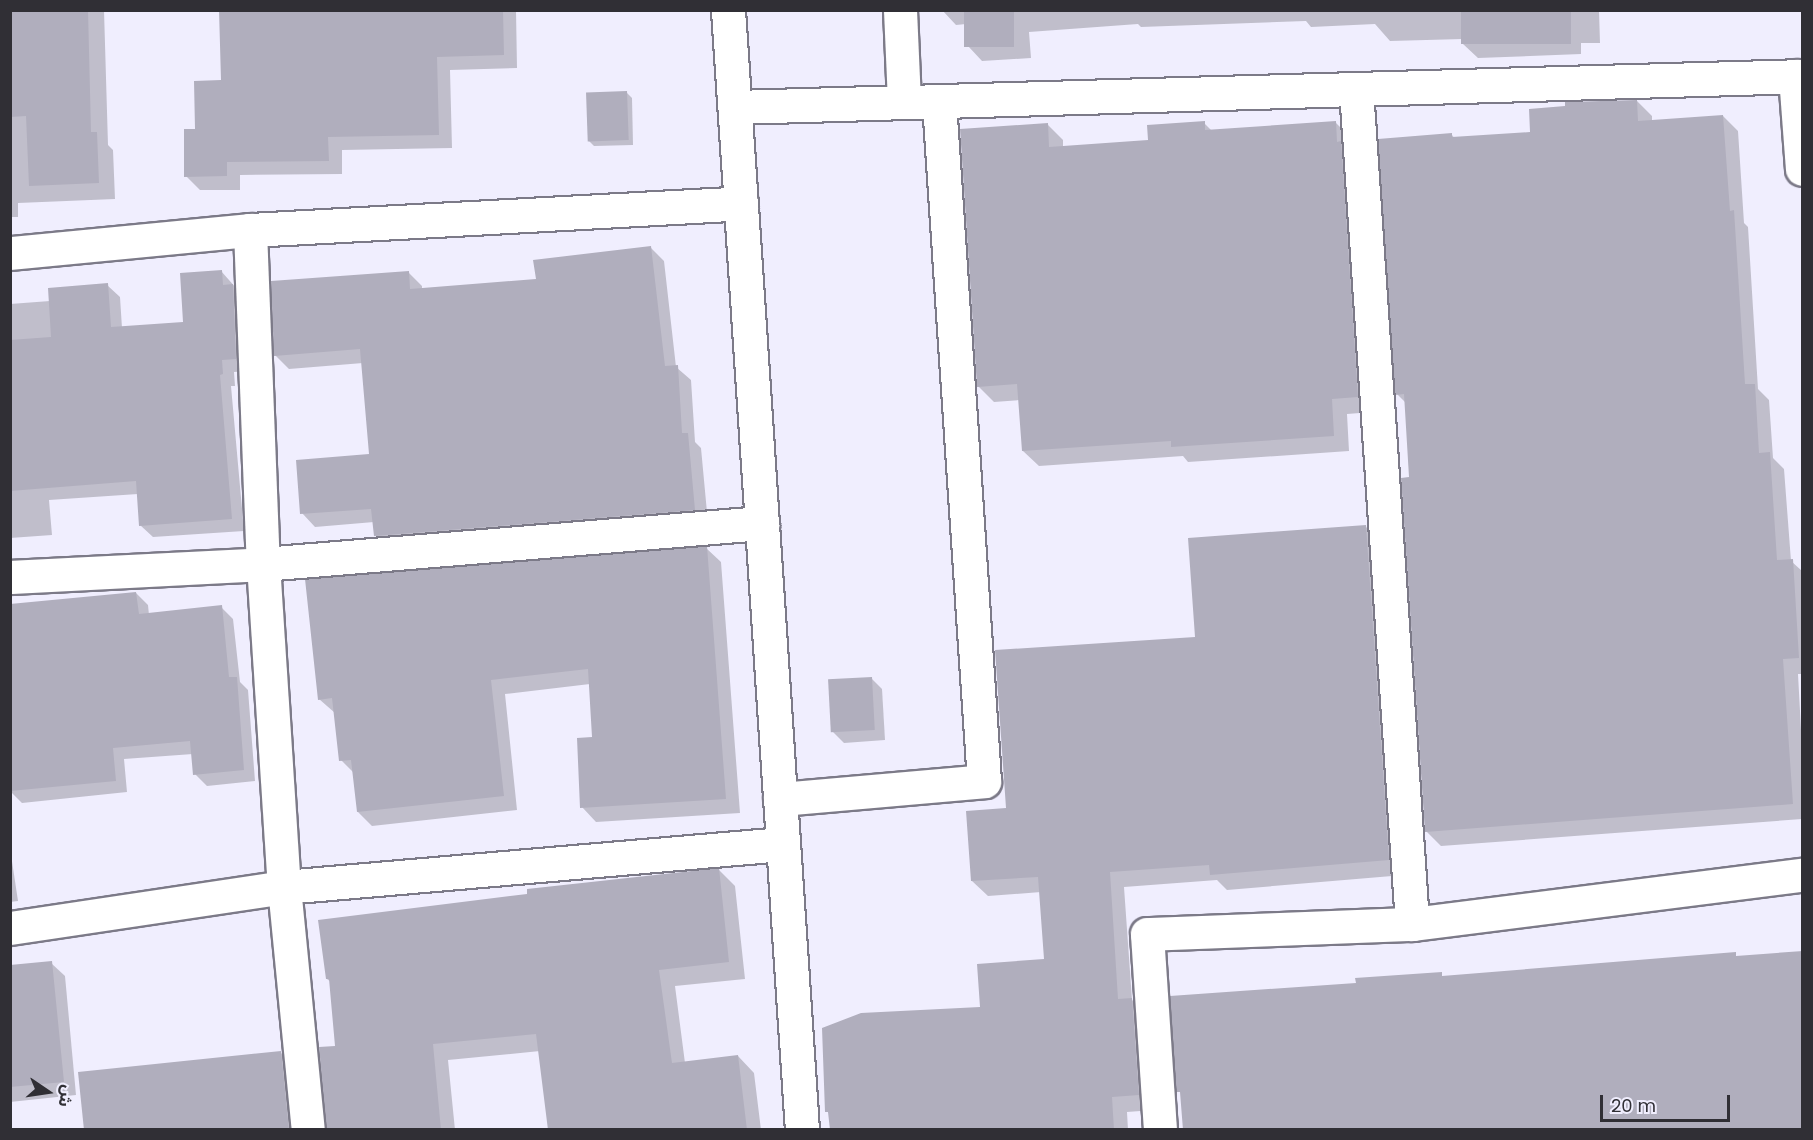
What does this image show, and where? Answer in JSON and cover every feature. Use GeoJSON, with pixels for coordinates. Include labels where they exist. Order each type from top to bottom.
{"type":"FeatureCollection","features":[{"type":"Feature","properties":{"kind":"street"},"geometry":{"type":"LineString","coordinates":[[728,10],[802,1130]]}},
{"type":"Feature","properties":{"kind":"street"},"geometry":{"type":"LineString","coordinates":[[900,10],[903,102]]}},
{"type":"Feature","properties":{"kind":"street"},"geometry":{"type":"LineString","coordinates":[[735,107],[1799,76],[1803,169]]}},
{"type":"Feature","properties":{"kind":"street"},"geometry":{"type":"LineString","coordinates":[[1356,89],[1412,924]]}},
{"type":"Feature","properties":{"kind":"street"},"geometry":{"type":"LineString","coordinates":[[780,799],[984,781],[939,101]]}},
{"type":"Feature","properties":{"kind":"street"},"geometry":{"type":"LineString","coordinates":[[10,253],[250,230],[741,202]]}},
{"type":"Feature","properties":{"kind":"street"},"geometry":{"type":"LineString","coordinates":[[250,230],[263,564],[284,887],[308,1130]]}},
{"type":"Feature","properties":{"kind":"street"},"geometry":{"type":"LineString","coordinates":[[10,577],[263,564],[762,524]]}},
{"type":"Feature","properties":{"kind":"street"},"geometry":{"type":"LineString","coordinates":[[10,928],[284,887],[783,844]]}},
{"type":"Feature","properties":{"kind":"street"},"geometry":{"type":"LineString","coordinates":[[1160,1130],[1147,934],[1412,924],[1803,876]]}},
{"type":"Feature","properties":{"kind":"building"},"geometry":{"type":"Polygon","coordinates":[[[10,10],[88,10],[91,132],[97,132],[99,183],[29,186],[26,116],[10,117],[10,10]]]}},
{"type":"Feature","properties":{"kind":"building"},"geometry":{"type":"Polygon","coordinates":[[[219,10],[503,10],[504,55],[437,57],[439,135],[328,137],[329,161],[227,162],[227,176],[184,177],[184,129],[195,129],[194,81],[221,80],[219,10]]]}},
{"type":"Feature","properties":{"kind":"building"},"geometry":{"type":"Polygon","coordinates":[[[964,10],[1014,10],[1014,47],[964,47],[964,10]]]}},
{"type":"Feature","properties":{"kind":"building"},"geometry":{"type":"Polygon","coordinates":[[[1461,10],[1571,10],[1571,44],[1461,44],[1461,10]]]}},
{"type":"Feature","properties":{"kind":"building"},"geometry":{"type":"Polygon","coordinates":[[[627,91],[629,140],[588,141],[586,92],[627,91]]]}},
{"type":"Feature","properties":{"kind":"building"},"geometry":{"type":"Polygon","coordinates":[[[1637,100],[1638,121],[1723,115],[1730,211],[1734,210],[1745,384],[1755,384],[1759,453],[1770,452],[1777,560],[1793,559],[1799,658],[1783,659],[1793,804],[1425,832],[1401,478],[1409,477],[1404,394],[1395,395],[1378,139],[1452,133],[1452,137],[1530,132],[1529,109],[1565,106],[1565,102],[1637,100]]]}},
{"type":"Feature","properties":{"kind":"building"},"geometry":{"type":"Polygon","coordinates":[[[1205,121],[1205,130],[1336,121],[1337,142],[1341,141],[1358,397],[1332,399],[1334,436],[1171,447],[1171,441],[1022,451],[1017,384],[977,387],[960,129],[1048,123],[1049,147],[1148,140],[1147,125],[1205,121]]]}},
{"type":"Feature","properties":{"kind":"building"},"geometry":{"type":"Polygon","coordinates":[[[651,246],[665,366],[678,365],[682,433],[688,433],[695,510],[374,536],[371,509],[300,514],[296,460],[369,454],[360,349],[274,356],[271,281],[409,271],[410,289],[536,279],[533,260],[651,246]]]}},
{"type":"Feature","properties":{"kind":"building"},"geometry":{"type":"Polygon","coordinates":[[[222,270],[223,285],[233,284],[236,359],[222,360],[223,374],[220,375],[232,519],[139,526],[136,481],[10,491],[10,340],[51,337],[48,288],[108,283],[111,327],[183,322],[180,273],[222,270]]]}},
{"type":"Feature","properties":{"kind":"building"},"geometry":{"type":"Polygon","coordinates":[[[1366,525],[1389,860],[1210,875],[1209,865],[1110,872],[1118,999],[1132,998],[1139,1095],[1112,1097],[1114,1130],[830,1130],[828,1112],[825,1112],[822,1028],[861,1013],[980,1007],[977,964],[1044,959],[1038,877],[971,881],[966,811],[1006,808],[995,650],[1195,637],[1188,538],[1366,525]]]}},
{"type":"Feature","properties":{"kind":"building"},"geometry":{"type":"Polygon","coordinates":[[[707,546],[726,799],[580,808],[577,738],[592,737],[588,669],[491,680],[504,796],[357,812],[351,760],[339,761],[332,698],[318,700],[305,579],[707,546]]]}},
{"type":"Feature","properties":{"kind":"building"},"geometry":{"type":"Polygon","coordinates":[[[136,592],[139,614],[222,605],[229,677],[237,677],[244,770],[193,775],[190,741],[113,748],[116,781],[10,791],[10,604],[136,592]]]}},
{"type":"Feature","properties":{"kind":"building"},"geometry":{"type":"Polygon","coordinates":[[[872,677],[875,730],[831,732],[828,679],[872,677]]]}},
{"type":"Feature","properties":{"kind":"building"},"geometry":{"type":"Polygon","coordinates":[[[719,868],[729,962],[659,970],[672,1063],[738,1055],[747,1130],[548,1130],[536,1034],[433,1044],[441,1130],[327,1130],[319,1047],[335,1046],[329,979],[326,979],[318,920],[527,894],[527,889],[719,868]]]}},
{"type":"Feature","properties":{"kind":"building"},"geometry":{"type":"Polygon","coordinates":[[[1803,951],[1803,1130],[1183,1130],[1180,1092],[1176,1092],[1170,996],[1356,983],[1355,978],[1442,972],[1442,976],[1736,952],[1736,956],[1803,951]]]}},
{"type":"Feature","properties":{"kind":"building"},"geometry":{"type":"Polygon","coordinates":[[[52,961],[64,1082],[10,1087],[10,965],[52,961]]]}},
{"type":"Feature","properties":{"kind":"building"},"geometry":{"type":"Polygon","coordinates":[[[281,1051],[289,1130],[84,1130],[78,1072],[281,1051]]]}}]}
